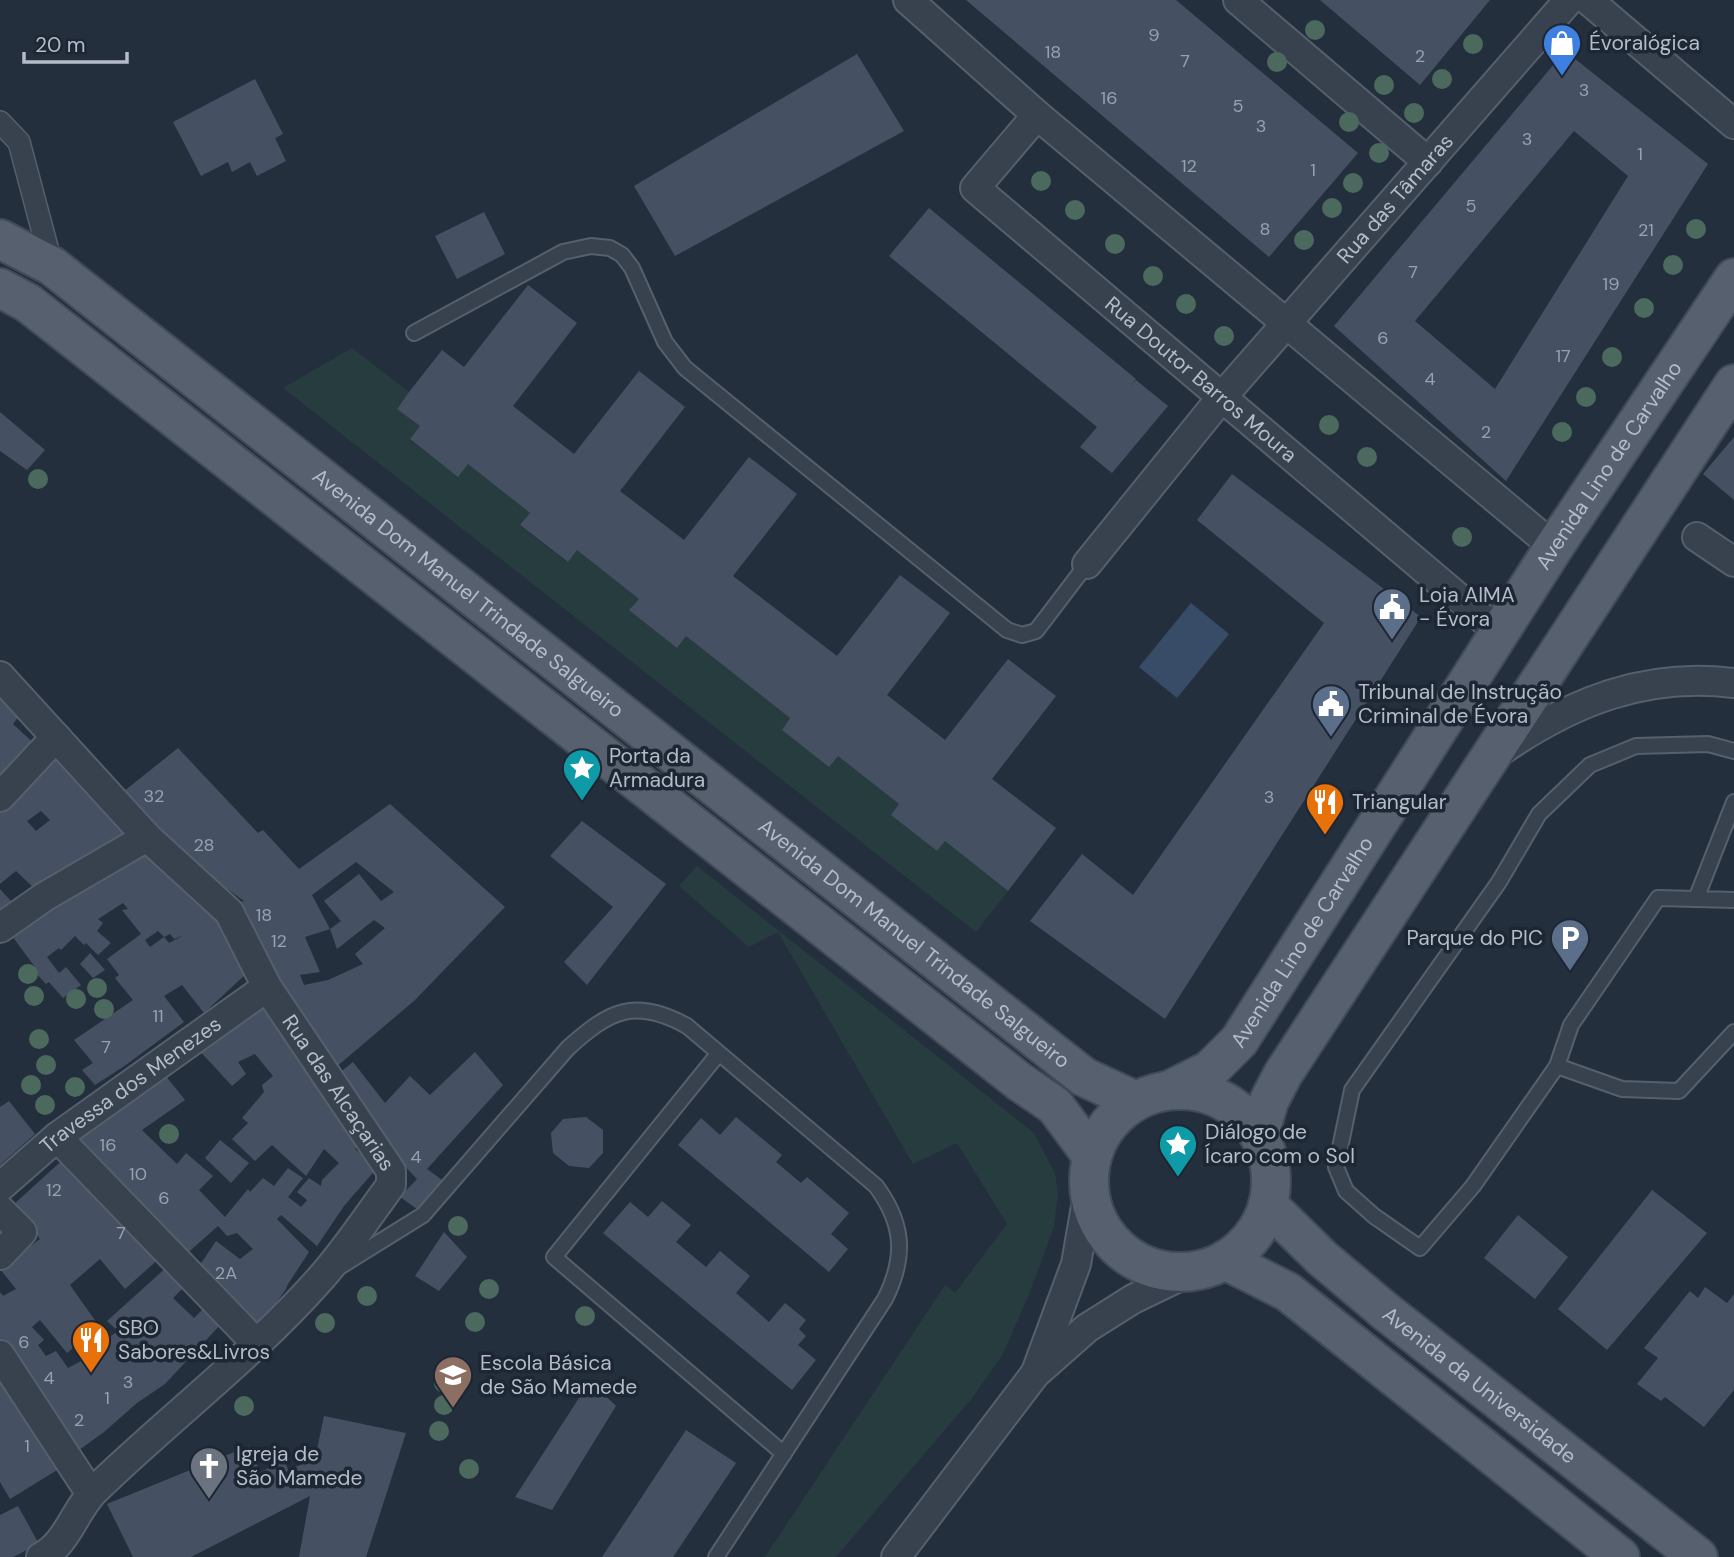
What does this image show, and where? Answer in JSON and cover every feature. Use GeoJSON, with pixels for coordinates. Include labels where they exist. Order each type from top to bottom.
{"type":"FeatureCollection","features":[{"type":"Feature","properties":{"kind":"main road","name":"Avenida Dom Manuel Trindade Salgueiro"},"geometry":{"type":"LineString","coordinates":[[0,239],[52,266],[1084,1077],[1153,1096]]}},
{"type":"Feature","properties":{"kind":"main road","name":"Avenida Lino de Carvalho"},"geometry":{"type":"LineString","coordinates":[[1153,1096],[1210,1070],[1239,1041],[1554,547],[1734,278]]}},
{"type":"Feature","properties":{"kind":"main road","name":"Avenida Dom Manuel Trindade Salgueiro"},"geometry":{"type":"LineString","coordinates":[[0,288],[28,303],[987,1057],[1055,1106],[1091,1172]]}},
{"type":"Feature","properties":{"kind":"main road"},"geometry":{"type":"LineString","coordinates":[[1259,1135],[1269,1101],[1283,1074],[1734,384]]}},
{"type":"Feature","properties":{"kind":"main road"},"geometry":{"type":"LineString","coordinates":[[1197,1091],[1221,1100],[1243,1114],[1259,1135],[1269,1157],[1271,1181],[1268,1205],[1259,1227],[1244,1245],[1208,1265],[1163,1270],[1135,1260],[1112,1241],[1096,1217],[1091,1172],[1102,1134],[1117,1115],[1153,1096],[1197,1091]]}},
{"type":"Feature","properties":{"kind":"main road","name":"Avenida da Universidade"},"geometry":{"type":"LineString","coordinates":[[1268,1205],[1322,1258],[1385,1311],[1698,1557]]}},
{"type":"Feature","properties":{"kind":"main road"},"geometry":{"type":"LineString","coordinates":[[1208,1265],[1288,1292],[1620,1557]]}},
{"type":"Feature","properties":{"kind":"street"},"geometry":{"type":"LineString","coordinates":[[908,0],[1037,115],[1554,547]]}},
{"type":"Feature","properties":{"kind":"street"},"geometry":{"type":"LineString","coordinates":[[1238,0],[1428,162]]}},
{"type":"Feature","properties":{"kind":"street","name":"Rua das Tâmaras"},"geometry":{"type":"LineString","coordinates":[[1087,564],[1222,397],[1569,0]]}},
{"type":"Feature","properties":{"kind":"street"},"geometry":{"type":"LineString","coordinates":[[1588,0],[1734,124]]}},
{"type":"Feature","properties":{"kind":"street","name":"Rua Doutor Barros Moura"},"geometry":{"type":"LineString","coordinates":[[1037,115],[975,188],[1500,633]]}},
{"type":"Feature","properties":{"kind":"street"},"geometry":{"type":"LineString","coordinates":[[0,122],[19,142],[52,266]]}},
{"type":"Feature","properties":{"kind":"street"},"geometry":{"type":"LineString","coordinates":[[1697,537],[1734,562]]}},
{"type":"Feature","properties":{"kind":"street","name":"Rua das Alcaçarias"},"geometry":{"type":"LineString","coordinates":[[0,676],[147,837],[229,912],[267,987],[391,1171],[391,1185],[320,1279],[256,1343],[91,1494],[71,1545],[41,1557]]}},
{"type":"Feature","properties":{"kind":"street"},"geometry":{"type":"LineString","coordinates":[[1490,758],[1562,712],[1609,695],[1666,681],[1712,680],[1734,683]]}},
{"type":"Feature","properties":{"kind":"street"},"geometry":{"type":"LineString","coordinates":[[0,797],[56,737]]}},
{"type":"Feature","properties":{"kind":"street"},"geometry":{"type":"LineString","coordinates":[[0,929],[44,897],[147,837]]}},
{"type":"Feature","properties":{"kind":"street","name":"Travessa dos Menezes"},"geometry":{"type":"LineString","coordinates":[[0,1187],[57,1137],[267,987]]}},
{"type":"Feature","properties":{"kind":"street"},"geometry":{"type":"LineString","coordinates":[[57,1137],[256,1343]]}},
{"type":"Feature","properties":{"kind":"street"},"geometry":{"type":"LineString","coordinates":[[1035,1374],[1076,1264],[1091,1172]]}},
{"type":"Feature","properties":{"kind":"street"},"geometry":{"type":"LineString","coordinates":[[0,1210],[22,1232],[0,1255]]}},
{"type":"Feature","properties":{"kind":"street"},"geometry":{"type":"LineString","coordinates":[[896,1557],[1035,1374],[1087,1328],[1133,1299],[1208,1265]]}},
{"type":"Feature","properties":{"kind":"street"},"geometry":{"type":"LineString","coordinates":[[0,1355],[91,1494]]}},
{"type":"Feature","properties":{"kind":"lane"},"geometry":{"type":"LineString","coordinates":[[414,333],[563,252],[591,246],[610,248],[622,254],[632,268],[665,342],[685,368],[1007,630],[1022,635],[1036,631],[1087,564]]}},
{"type":"Feature","properties":{"kind":"lane"},"geometry":{"type":"LineString","coordinates":[[1734,751],[1708,744],[1636,746],[1590,765],[1539,814],[1499,883],[1352,1090],[1336,1167],[1346,1191],[1374,1216],[1420,1248],[1474,1186],[1557,1066],[1570,1025],[1658,898],[1734,900]]}},
{"type":"Feature","properties":{"kind":"lane"},"geometry":{"type":"LineString","coordinates":[[1696,898],[1734,802]]}},
{"type":"Feature","properties":{"kind":"lane"},"geometry":{"type":"LineString","coordinates":[[320,1279],[423,1214],[568,1048],[594,1025],[613,1015],[629,1011],[651,1011],[687,1026],[876,1186],[893,1214],[900,1251],[896,1279],[885,1299],[716,1557]]}},
{"type":"Feature","properties":{"kind":"lane"},"geometry":{"type":"LineString","coordinates":[[1557,1066],[1622,1089],[1679,1091],[1734,1032]]}},
{"type":"Feature","properties":{"kind":"lane"},"geometry":{"type":"LineString","coordinates":[[719,1053],[554,1257],[784,1454]]}},
{"type":"Feature","properties":{"kind":"green space"},"geometry":{"type":"Polygon","coordinates":[[[352,348],[409,392],[397,408],[420,426],[410,440],[458,476],[468,464],[530,513],[520,526],[567,562],[577,550],[639,599],[629,610],[686,636],[790,718],[782,730],[838,756],[899,804],[891,815],[937,851],[945,841],[1008,891],[976,932],[283,388],[352,348]]]}},
{"type":"Feature","properties":{"kind":"green space"},"geometry":{"type":"Polygon","coordinates":[[[697,866],[1034,1133],[1055,1173],[1058,1193],[1054,1227],[1003,1354],[973,1397],[836,1557],[765,1557],[945,1285],[955,1293],[1007,1224],[957,1143],[913,1164],[778,932],[749,947],[679,886],[697,866]]]}},
{"type":"Feature","properties":{"kind":"water"},"geometry":{"type":"Polygon","coordinates":[[[1191,603],[1229,634],[1177,698],[1139,667],[1191,603]]]}},
{"type":"Feature","properties":{"kind":"building"},"geometry":{"type":"Polygon","coordinates":[[[966,0],[1176,0],[1358,153],[1269,257],[966,0]]]}},
{"type":"Feature","properties":{"kind":"building"},"geometry":{"type":"Polygon","coordinates":[[[1320,0],[1490,0],[1420,85],[1320,0]]]}},
{"type":"Feature","properties":{"kind":"building"},"geometry":{"type":"Polygon","coordinates":[[[1565,51],[1708,164],[1506,481],[1334,326],[1565,51]],[[1574,131],[1415,321],[1495,389],[1628,176],[1574,131]]]}},
{"type":"Feature","properties":{"kind":"building"},"geometry":{"type":"Polygon","coordinates":[[[857,54],[904,131],[675,256],[634,186],[857,54]]]}},
{"type":"Feature","properties":{"kind":"building"},"geometry":{"type":"Polygon","coordinates":[[[255,79],[283,134],[275,138],[286,161],[257,176],[250,162],[232,172],[228,162],[201,176],[173,122],[255,79]]]}},
{"type":"Feature","properties":{"kind":"building"},"geometry":{"type":"Polygon","coordinates":[[[929,208],[1136,379],[1130,387],[1136,380],[1168,406],[1112,473],[1080,447],[1097,427],[889,256],[929,208]]]}},
{"type":"Feature","properties":{"kind":"building"},"geometry":{"type":"Polygon","coordinates":[[[484,212],[505,254],[457,279],[435,236],[484,212]]]}},
{"type":"Feature","properties":{"kind":"building"},"geometry":{"type":"Polygon","coordinates":[[[528,285],[577,323],[513,406],[574,454],[639,371],[685,407],[620,491],[684,540],[749,457],[797,494],[733,576],[837,656],[900,575],[950,613],[887,695],[945,740],[1008,659],[1056,696],[992,779],[1056,828],[1008,891],[945,841],[937,851],[891,815],[899,804],[838,756],[829,767],[782,730],[790,718],[686,636],[677,648],[629,610],[639,599],[577,550],[568,562],[520,525],[530,513],[468,464],[458,477],[410,439],[420,426],[397,409],[409,392],[442,350],[464,367],[528,285]]]}},
{"type":"Feature","properties":{"kind":"building"},"geometry":{"type":"Polygon","coordinates":[[[0,412],[45,450],[27,470],[0,451],[0,412]]]}},
{"type":"Feature","properties":{"kind":"building"},"geometry":{"type":"Polygon","coordinates":[[[1734,437],[1734,500],[1703,474],[1734,437]]]}},
{"type":"Feature","properties":{"kind":"building"},"geometry":{"type":"Polygon","coordinates":[[[1232,474],[1421,617],[1165,1019],[1030,921],[1082,854],[1133,895],[1324,623],[1197,520],[1232,474]]]}},
{"type":"Feature","properties":{"kind":"building"},"geometry":{"type":"Polygon","coordinates":[[[0,684],[25,708],[13,724],[40,749],[0,793],[0,684]]]}},
{"type":"Feature","properties":{"kind":"building"},"geometry":{"type":"Polygon","coordinates":[[[178,748],[258,833],[263,830],[299,869],[390,804],[505,907],[415,1000],[335,1068],[297,1019],[279,978],[238,903],[244,901],[208,875],[123,792],[178,748]],[[356,862],[312,895],[330,929],[341,921],[324,901],[359,874],[381,901],[394,892],[356,862]],[[374,920],[337,949],[330,929],[305,937],[320,972],[300,975],[304,985],[328,980],[363,964],[355,954],[385,928],[374,920]]]}},
{"type":"Feature","properties":{"kind":"building"},"geometry":{"type":"Polygon","coordinates":[[[52,756],[136,840],[40,894],[16,871],[0,884],[0,808],[52,756]],[[41,811],[27,821],[36,831],[50,820],[41,811]]]}},
{"type":"Feature","properties":{"kind":"building"},"geometry":{"type":"Polygon","coordinates":[[[582,821],[666,884],[587,985],[564,962],[613,907],[550,856],[582,821]]]}},
{"type":"Feature","properties":{"kind":"building"},"geometry":{"type":"Polygon","coordinates":[[[143,847],[219,920],[247,973],[204,1013],[182,985],[164,996],[184,1022],[95,1085],[82,1070],[93,1063],[74,1040],[133,1000],[115,978],[119,975],[107,959],[141,934],[122,910],[128,909],[123,903],[98,919],[103,923],[97,931],[111,943],[98,955],[75,936],[61,950],[59,948],[47,957],[59,973],[66,967],[81,985],[63,998],[49,982],[46,984],[32,969],[35,967],[12,936],[143,847]],[[158,931],[145,940],[150,947],[164,937],[158,931]],[[170,934],[164,937],[169,943],[184,935],[174,939],[170,934]]]}},
{"type":"Feature","properties":{"kind":"building"},"geometry":{"type":"Polygon","coordinates":[[[0,889],[18,909],[0,923],[0,889]]]}},
{"type":"Feature","properties":{"kind":"building"},"geometry":{"type":"Polygon","coordinates":[[[90,953],[105,970],[93,978],[80,964],[90,953]]]}},
{"type":"Feature","properties":{"kind":"building"},"geometry":{"type":"Polygon","coordinates":[[[263,1006],[362,1142],[355,1149],[377,1168],[344,1206],[317,1246],[281,1215],[277,1219],[309,1252],[259,1327],[196,1271],[216,1241],[240,1259],[253,1249],[237,1233],[227,1236],[218,1226],[183,1257],[74,1139],[161,1070],[185,1100],[142,1130],[177,1164],[186,1153],[213,1176],[199,1190],[225,1217],[248,1189],[250,1192],[263,1178],[274,1186],[288,1168],[303,1178],[288,1197],[301,1207],[307,1200],[297,1192],[309,1178],[321,1186],[322,1180],[339,1163],[324,1149],[306,1176],[272,1145],[255,1161],[232,1139],[248,1123],[242,1118],[264,1092],[262,1085],[273,1076],[255,1054],[238,1062],[246,1074],[232,1086],[197,1048],[263,1006]]]}},
{"type":"Feature","properties":{"kind":"building"},"geometry":{"type":"Polygon","coordinates":[[[475,1052],[503,1085],[427,1169],[442,1180],[417,1209],[400,1197],[417,1179],[372,1132],[334,1077],[353,1062],[385,1103],[410,1076],[430,1095],[475,1052]]]}},
{"type":"Feature","properties":{"kind":"building"},"geometry":{"type":"Polygon","coordinates":[[[9,1101],[35,1134],[0,1165],[0,1107],[9,1101]]]}},
{"type":"Feature","properties":{"kind":"building"},"geometry":{"type":"Polygon","coordinates":[[[586,1117],[603,1130],[603,1153],[589,1168],[569,1166],[553,1153],[551,1133],[563,1119],[586,1117]]]}},
{"type":"Feature","properties":{"kind":"building"},"geometry":{"type":"Polygon","coordinates":[[[736,1117],[782,1155],[776,1162],[801,1183],[807,1177],[849,1213],[831,1234],[848,1249],[829,1272],[678,1145],[701,1118],[720,1135],[736,1117]]]}},
{"type":"Feature","properties":{"kind":"building"},"geometry":{"type":"Polygon","coordinates":[[[220,1140],[249,1163],[231,1183],[205,1158],[220,1140]]]}},
{"type":"Feature","properties":{"kind":"building"},"geometry":{"type":"Polygon","coordinates":[[[68,1155],[162,1256],[125,1289],[100,1259],[70,1285],[99,1326],[67,1353],[40,1320],[32,1327],[44,1340],[38,1345],[46,1356],[56,1351],[68,1368],[98,1352],[100,1344],[118,1331],[107,1321],[168,1266],[188,1283],[173,1298],[194,1318],[206,1306],[222,1323],[165,1384],[75,1453],[0,1348],[0,1292],[3,1296],[16,1289],[0,1269],[40,1239],[13,1205],[68,1155]]]}},
{"type":"Feature","properties":{"kind":"building"},"geometry":{"type":"Polygon","coordinates":[[[1652,1190],[1707,1233],[1607,1350],[1558,1309],[1652,1190]]]}},
{"type":"Feature","properties":{"kind":"building"},"geometry":{"type":"Polygon","coordinates":[[[662,1201],[691,1225],[676,1242],[706,1267],[720,1251],[750,1276],[736,1293],[769,1322],[785,1303],[806,1320],[799,1329],[806,1336],[798,1345],[816,1360],[792,1390],[603,1233],[630,1202],[648,1217],[662,1201]]]}},
{"type":"Feature","properties":{"kind":"building"},"geometry":{"type":"Polygon","coordinates":[[[1518,1215],[1568,1257],[1535,1299],[1484,1258],[1518,1215]]]}},
{"type":"Feature","properties":{"kind":"building"},"geometry":{"type":"Polygon","coordinates":[[[444,1232],[467,1257],[439,1291],[415,1276],[444,1232]]]}},
{"type":"Feature","properties":{"kind":"building"},"geometry":{"type":"Polygon","coordinates":[[[1705,1287],[1727,1303],[1734,1294],[1734,1390],[1704,1427],[1665,1397],[1661,1401],[1637,1384],[1658,1358],[1644,1348],[1690,1291],[1698,1298],[1705,1287]]]}},
{"type":"Feature","properties":{"kind":"building"},"geometry":{"type":"Polygon","coordinates":[[[0,1373],[62,1467],[10,1499],[0,1482],[0,1373]]]}},
{"type":"Feature","properties":{"kind":"building"},"geometry":{"type":"Polygon","coordinates":[[[590,1381],[616,1406],[552,1510],[515,1497],[590,1381]]]}},
{"type":"Feature","properties":{"kind":"building"},"geometry":{"type":"Polygon","coordinates":[[[324,1416],[406,1433],[366,1557],[299,1557],[310,1496],[191,1557],[133,1557],[107,1504],[249,1446],[260,1472],[285,1461],[288,1470],[315,1459],[324,1416]]]}},
{"type":"Feature","properties":{"kind":"building"},"geometry":{"type":"Polygon","coordinates":[[[686,1430],[736,1463],[673,1557],[602,1557],[686,1430]]]}},
{"type":"Feature","properties":{"kind":"building"},"geometry":{"type":"Polygon","coordinates":[[[18,1506],[39,1544],[13,1557],[0,1557],[0,1515],[18,1506]]]}},
{"type":"Feature","properties":{"kind":"place","name":"Évoralógica"},"geometry":{"type":"Point","coordinates":[1562,77]}},
{"type":"Feature","properties":{"kind":"place","name":"Loja AIMA - Évora"},"geometry":{"type":"Point","coordinates":[1392,641]}},
{"type":"Feature","properties":{"kind":"place","name":"Tribunal de Instrução Criminal de Évora"},"geometry":{"type":"Point","coordinates":[1331,738]}},
{"type":"Feature","properties":{"kind":"place","name":"Porta da Armadura"},"geometry":{"type":"Point","coordinates":[582,802]}},
{"type":"Feature","properties":{"kind":"place","name":"Triangular"},"geometry":{"type":"Point","coordinates":[1325,836]}},
{"type":"Feature","properties":{"kind":"place","name":"Parque do PIC"},"geometry":{"type":"Point","coordinates":[1570,972]}},
{"type":"Feature","properties":{"kind":"place","name":"Diálogo de Ícaro com o Sol"},"geometry":{"type":"Point","coordinates":[1178,1178]}},
{"type":"Feature","properties":{"kind":"place","name":"SBO Sabores&Livros"},"geometry":{"type":"Point","coordinates":[91,1374]}},
{"type":"Feature","properties":{"kind":"place","name":"Escola Básica de São Mamede"},"geometry":{"type":"Point","coordinates":[453,1409]}},
{"type":"Feature","properties":{"kind":"place","name":"Igreja de São Mamede"},"geometry":{"type":"Point","coordinates":[209,1500]}}]}
